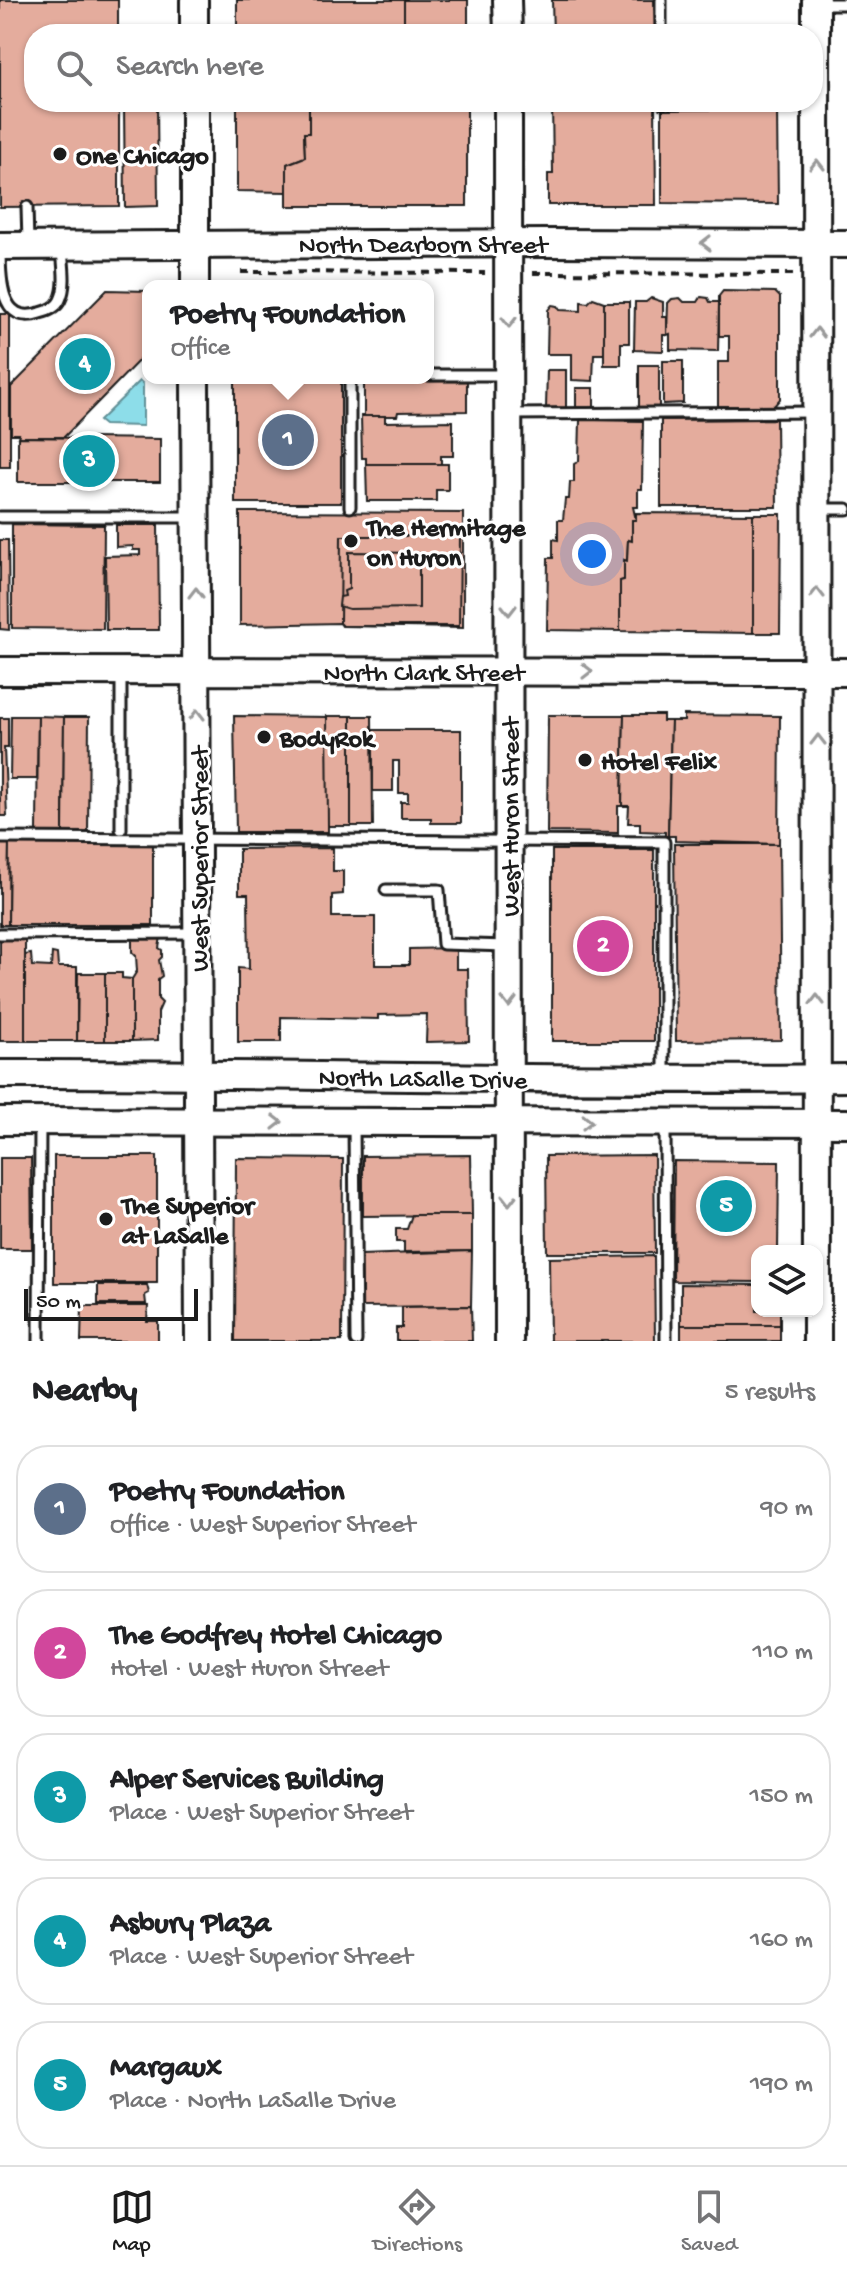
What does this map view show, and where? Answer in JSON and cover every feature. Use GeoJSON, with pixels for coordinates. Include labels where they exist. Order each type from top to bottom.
{"type":"FeatureCollection","features":[{"type":"Feature","properties":{"kind":"street"},"geometry":{"type":"LineString","coordinates":[[194,0],[194,24]]}},
{"type":"Feature","properties":{"kind":"street"},"geometry":{"type":"LineString","coordinates":[[507,0],[508,24]]}},
{"type":"Feature","properties":{"kind":"street"},"geometry":{"type":"LineString","coordinates":[[816,2],[816,24]]}},
{"type":"Feature","properties":{"kind":"street"},"geometry":{"type":"LineString","coordinates":[[195,112],[195,279]]}},
{"type":"Feature","properties":{"kind":"street","name":"West Huron Street"},"geometry":{"type":"LineString","coordinates":[[508,112],[509,1341]]}},
{"type":"Feature","properties":{"kind":"street"},"geometry":{"type":"LineString","coordinates":[[816,112],[817,1341]]}},
{"type":"Feature","properties":{"kind":"street","name":"North Dearborn Street"},"geometry":{"type":"LineString","coordinates":[[0,246],[847,244]]}},
{"type":"Feature","properties":{"kind":"street","name":"West Superior Street"},"geometry":{"type":"LineString","coordinates":[[195,384],[199,1341]]}},
{"type":"Feature","properties":{"kind":"street","name":"North Clark Street"},"geometry":{"type":"LineString","coordinates":[[0,671],[847,672]]}},
{"type":"Feature","properties":{"kind":"street","name":"North LaSalle Drive"},"geometry":{"type":"LineString","coordinates":[[0,1074],[199,1073],[509,1079],[847,1078]]}},
{"type":"Feature","properties":{"kind":"street","name":"North LaSalle Drive"},"geometry":{"type":"LineString","coordinates":[[0,1121],[847,1123]]}},
{"type":"Feature","properties":{"kind":"lane"},"geometry":{"type":"LineString","coordinates":[[661,0],[661,24]]}},
{"type":"Feature","properties":{"kind":"lane"},"geometry":{"type":"LineString","coordinates":[[816,2],[847,4]]}},
{"type":"Feature","properties":{"kind":"lane"},"geometry":{"type":"LineString","coordinates":[[27,207],[28,246]]}},
{"type":"Feature","properties":{"kind":"lane"},"geometry":{"type":"LineString","coordinates":[[0,246],[1,294],[10,309],[21,314],[37,314],[60,302],[62,246]]}},
{"type":"Feature","properties":{"kind":"lane"},"geometry":{"type":"LineString","coordinates":[[434,375],[509,375]]}},
{"type":"Feature","properties":{"kind":"lane"},"geometry":{"type":"LineString","coordinates":[[350,384],[350,507]]}},
{"type":"Feature","properties":{"kind":"lane"},"geometry":{"type":"LineString","coordinates":[[509,414],[817,412]]}},
{"type":"Feature","properties":{"kind":"lane"},"geometry":{"type":"LineString","coordinates":[[817,509],[847,509]]}},
{"type":"Feature","properties":{"kind":"lane"},"geometry":{"type":"LineString","coordinates":[[0,517],[196,517]]}},
{"type":"Feature","properties":{"kind":"lane"},"geometry":{"type":"LineString","coordinates":[[121,671],[121,829]]}},
{"type":"Feature","properties":{"kind":"lane"},"geometry":{"type":"LineString","coordinates":[[0,838],[664,842],[664,1078]]}},
{"type":"Feature","properties":{"kind":"lane"},"geometry":{"type":"LineString","coordinates":[[386,890],[439,890],[443,944],[509,946]]}},
{"type":"Feature","properties":{"kind":"lane"},"geometry":{"type":"LineString","coordinates":[[0,934],[198,933]]}},
{"type":"Feature","properties":{"kind":"lane"},"geometry":{"type":"LineString","coordinates":[[39,1341],[40,1121]]}},
{"type":"Feature","properties":{"kind":"lane"},"geometry":{"type":"LineString","coordinates":[[354,1122],[356,1341]]}},
{"type":"Feature","properties":{"kind":"lane"},"geometry":{"type":"LineString","coordinates":[[665,1122],[666,1341]]}},
{"type":"Feature","properties":{"kind":"path"},"geometry":{"type":"LineString","coordinates":[[195,279],[509,273],[817,274]]}},
{"type":"Feature","properties":{"kind":"water"},"geometry":{"type":"Polygon","coordinates":[[[140,381],[143,384],[143,426],[104,425],[99,421],[140,381]]]}},
{"type":"Feature","properties":{"kind":"building","name":"One Chicago"},"geometry":{"type":"Polygon","coordinates":[[[0,0],[118,0],[118,24],[24,24],[24,112],[119,112],[119,206],[0,207],[0,0]]]}},
{"type":"Feature","properties":{"kind":"building"},"geometry":{"type":"Polygon","coordinates":[[[237,0],[404,0],[404,23],[237,24],[237,0]]]}},
{"type":"Feature","properties":{"kind":"building"},"geometry":{"type":"Polygon","coordinates":[[[404,0],[468,0],[468,24],[349,24],[404,23],[404,0]]]}},
{"type":"Feature","properties":{"kind":"building"},"geometry":{"type":"Polygon","coordinates":[[[552,0],[654,0],[655,24],[553,24],[552,0]]]}},
{"type":"Feature","properties":{"kind":"building"},"geometry":{"type":"Polygon","coordinates":[[[124,112],[157,112],[158,206],[125,207],[124,112]]]}},
{"type":"Feature","properties":{"kind":"building"},"geometry":{"type":"Polygon","coordinates":[[[237,112],[309,112],[309,133],[304,133],[305,157],[287,164],[287,192],[237,191],[237,112]]]}},
{"type":"Feature","properties":{"kind":"building"},"geometry":{"type":"Polygon","coordinates":[[[309,112],[467,112],[467,206],[287,206],[287,164],[305,157],[304,133],[309,133],[309,112]]]}},
{"type":"Feature","properties":{"kind":"building"},"geometry":{"type":"Polygon","coordinates":[[[552,112],[655,112],[656,205],[548,205],[548,174],[553,174],[552,112]]]}},
{"type":"Feature","properties":{"kind":"building"},"geometry":{"type":"Polygon","coordinates":[[[662,112],[777,112],[778,204],[662,203],[662,112]]]}},
{"type":"Feature","properties":{"kind":"building"},"geometry":{"type":"Polygon","coordinates":[[[107,290],[142,291],[142,357],[64,437],[18,437],[19,434],[11,434],[11,387],[107,290]]]}},
{"type":"Feature","properties":{"kind":"building"},"geometry":{"type":"Polygon","coordinates":[[[723,291],[775,292],[780,297],[780,399],[774,406],[718,406],[718,362],[729,362],[729,336],[719,336],[719,296],[723,291]]]}},
{"type":"Feature","properties":{"kind":"building"},"geometry":{"type":"Polygon","coordinates":[[[701,297],[708,298],[710,302],[719,302],[718,351],[670,350],[668,303],[680,298],[684,302],[698,302],[701,297]]]}},
{"type":"Feature","properties":{"kind":"building"},"geometry":{"type":"Polygon","coordinates":[[[593,298],[604,302],[604,354],[594,354],[593,381],[572,380],[572,354],[547,354],[548,310],[552,305],[560,310],[581,311],[581,302],[588,303],[593,298]]]}},
{"type":"Feature","properties":{"kind":"building"},"geometry":{"type":"Polygon","coordinates":[[[651,298],[663,302],[663,317],[667,317],[663,351],[634,350],[635,302],[646,302],[651,298]]]}},
{"type":"Feature","properties":{"kind":"building"},"geometry":{"type":"Polygon","coordinates":[[[604,302],[629,302],[629,343],[621,343],[621,365],[604,365],[604,302]]]}},
{"type":"Feature","properties":{"kind":"building"},"geometry":{"type":"Polygon","coordinates":[[[0,314],[10,314],[10,467],[0,467],[0,314]]]}},
{"type":"Feature","properties":{"kind":"building"},"geometry":{"type":"Polygon","coordinates":[[[663,361],[683,361],[683,403],[663,404],[663,361]]]}},
{"type":"Feature","properties":{"kind":"building"},"geometry":{"type":"Polygon","coordinates":[[[639,365],[659,365],[659,407],[639,407],[639,365]]]}},
{"type":"Feature","properties":{"kind":"building"},"geometry":{"type":"Polygon","coordinates":[[[547,370],[566,370],[566,408],[546,408],[547,370]]]}},
{"type":"Feature","properties":{"kind":"building"},"geometry":{"type":"Polygon","coordinates":[[[434,381],[467,381],[467,411],[364,416],[364,384],[434,384],[434,381]]]}},
{"type":"Feature","properties":{"kind":"building"},"geometry":{"type":"Polygon","coordinates":[[[235,384],[341,384],[341,503],[235,503],[235,384]]]}},
{"type":"Feature","properties":{"kind":"building"},"geometry":{"type":"Polygon","coordinates":[[[576,388],[594,388],[594,408],[576,407],[576,388]]]}},
{"type":"Feature","properties":{"kind":"building"},"geometry":{"type":"Polygon","coordinates":[[[361,416],[385,416],[385,422],[453,421],[453,456],[441,456],[441,464],[366,464],[366,458],[362,458],[361,416]]]}},
{"type":"Feature","properties":{"kind":"building"},"geometry":{"type":"Polygon","coordinates":[[[776,419],[777,507],[661,507],[661,420],[776,419]]]}},
{"type":"Feature","properties":{"kind":"building"},"geometry":{"type":"Polygon","coordinates":[[[580,420],[643,421],[642,489],[638,489],[638,507],[633,507],[636,520],[632,520],[632,541],[628,540],[624,580],[620,581],[620,631],[547,630],[548,558],[553,558],[553,539],[558,540],[558,520],[563,520],[565,499],[569,499],[570,482],[574,482],[574,464],[579,461],[580,420]]]}},
{"type":"Feature","properties":{"kind":"building"},"geometry":{"type":"Polygon","coordinates":[[[18,437],[160,439],[160,482],[18,482],[18,437]]]}},
{"type":"Feature","properties":{"kind":"building"},"geometry":{"type":"Polygon","coordinates":[[[366,464],[448,464],[448,490],[436,490],[436,501],[367,501],[366,464]]]}},
{"type":"Feature","properties":{"kind":"building","name":"The Hermitage on Huron"},"geometry":{"type":"Polygon","coordinates":[[[240,512],[463,513],[463,628],[342,626],[340,623],[240,625],[240,512]]]}},
{"type":"Feature","properties":{"kind":"building"},"geometry":{"type":"Polygon","coordinates":[[[636,513],[753,514],[753,633],[620,631],[620,581],[624,580],[624,560],[627,561],[628,540],[632,541],[632,520],[636,520],[636,513]]]}},
{"type":"Feature","properties":{"kind":"building"},"geometry":{"type":"Polygon","coordinates":[[[753,514],[781,514],[780,633],[753,633],[753,514]]]}},
{"type":"Feature","properties":{"kind":"building"},"geometry":{"type":"Polygon","coordinates":[[[12,524],[104,525],[103,629],[12,628],[12,524]]]}},
{"type":"Feature","properties":{"kind":"building"},"geometry":{"type":"Polygon","coordinates":[[[116,525],[158,525],[159,630],[106,630],[105,556],[140,555],[140,550],[133,550],[133,546],[116,547],[116,525]]]}},
{"type":"Feature","properties":{"kind":"building"},"geometry":{"type":"Polygon","coordinates":[[[341,536],[460,536],[459,626],[343,626],[340,623],[341,536]]]}},
{"type":"Feature","properties":{"kind":"building"},"geometry":{"type":"Polygon","coordinates":[[[0,540],[8,540],[9,630],[0,629],[0,540]]]}},
{"type":"Feature","properties":{"kind":"building"},"geometry":{"type":"Polygon","coordinates":[[[349,552],[419,553],[419,608],[349,609],[339,606],[340,597],[345,596],[344,591],[349,589],[349,552]]]}},
{"type":"Feature","properties":{"kind":"building","name":"Hotel Felix"},"geometry":{"type":"Polygon","coordinates":[[[548,715],[624,715],[622,806],[618,806],[618,833],[547,832],[548,715]]]}},
{"type":"Feature","properties":{"kind":"building"},"geometry":{"type":"Polygon","coordinates":[[[624,715],[663,715],[663,721],[671,721],[668,836],[665,832],[640,831],[640,823],[628,823],[629,806],[622,806],[624,715]]]}},
{"type":"Feature","properties":{"kind":"building"},"geometry":{"type":"Polygon","coordinates":[[[684,715],[780,716],[779,844],[675,841],[675,836],[668,836],[671,721],[684,721],[684,715]]]}},
{"type":"Feature","properties":{"kind":"building"},"geometry":{"type":"Polygon","coordinates":[[[11,716],[38,716],[37,779],[10,779],[11,716]]]}},
{"type":"Feature","properties":{"kind":"building"},"geometry":{"type":"Polygon","coordinates":[[[38,716],[64,717],[63,833],[37,833],[38,716]]]}},
{"type":"Feature","properties":{"kind":"building"},"geometry":{"type":"Polygon","coordinates":[[[234,716],[328,717],[328,832],[236,832],[234,716]]]}},
{"type":"Feature","properties":{"kind":"building"},"geometry":{"type":"Polygon","coordinates":[[[327,716],[351,716],[351,826],[328,826],[327,716]]]}},
{"type":"Feature","properties":{"kind":"building"},"geometry":{"type":"Polygon","coordinates":[[[351,716],[372,716],[373,826],[351,826],[351,716]]]}},
{"type":"Feature","properties":{"kind":"building"},"geometry":{"type":"Polygon","coordinates":[[[64,717],[89,717],[88,834],[63,833],[64,717]]]}},
{"type":"Feature","properties":{"kind":"building"},"geometry":{"type":"Polygon","coordinates":[[[0,718],[8,718],[8,748],[4,748],[7,816],[0,816],[0,718]]]}},
{"type":"Feature","properties":{"kind":"building"},"geometry":{"type":"Polygon","coordinates":[[[373,730],[461,730],[461,823],[431,823],[431,818],[401,818],[401,802],[408,802],[408,793],[399,793],[399,761],[393,761],[393,791],[373,791],[373,730]]]}},
{"type":"Feature","properties":{"kind":"building"},"geometry":{"type":"Polygon","coordinates":[[[0,842],[9,842],[8,925],[0,925],[0,842]]]}},
{"type":"Feature","properties":{"kind":"building"},"geometry":{"type":"Polygon","coordinates":[[[9,842],[153,842],[153,925],[8,925],[9,842]]]}},
{"type":"Feature","properties":{"kind":"building"},"geometry":{"type":"Polygon","coordinates":[[[674,844],[779,844],[781,1040],[676,1041],[674,844]]]}},
{"type":"Feature","properties":{"kind":"building"},"geometry":{"type":"Polygon","coordinates":[[[333,848],[333,871],[343,871],[343,894],[332,895],[332,917],[375,917],[375,965],[409,965],[409,949],[456,948],[456,969],[468,969],[469,1041],[426,1042],[427,1014],[378,1015],[378,1019],[281,1017],[281,1042],[238,1042],[238,968],[249,969],[248,894],[239,894],[239,849],[333,848]]]}},
{"type":"Feature","properties":{"kind":"building"},"geometry":{"type":"Polygon","coordinates":[[[552,850],[654,850],[654,1041],[552,1041],[552,850]]]}},
{"type":"Feature","properties":{"kind":"building"},"geometry":{"type":"Polygon","coordinates":[[[132,936],[161,937],[159,948],[162,957],[159,960],[162,976],[158,979],[158,999],[162,1003],[158,1012],[158,1040],[132,1041],[132,979],[137,971],[132,936]]]}},
{"type":"Feature","properties":{"kind":"building"},"geometry":{"type":"Polygon","coordinates":[[[0,940],[25,940],[25,1041],[0,1041],[0,940]]]}},
{"type":"Feature","properties":{"kind":"building"},"geometry":{"type":"Polygon","coordinates":[[[52,953],[57,954],[58,967],[77,967],[77,1041],[25,1041],[25,955],[31,954],[32,966],[51,967],[52,953]]]}},
{"type":"Feature","properties":{"kind":"building"},"geometry":{"type":"Polygon","coordinates":[[[78,973],[105,973],[105,1041],[77,1041],[78,973]]]}},
{"type":"Feature","properties":{"kind":"building"},"geometry":{"type":"Polygon","coordinates":[[[105,973],[122,973],[122,978],[132,979],[132,1041],[105,1041],[105,973]]]}},
{"type":"Feature","properties":{"kind":"building"},"geometry":{"type":"Polygon","coordinates":[[[471,1155],[472,1215],[363,1216],[363,1156],[471,1155]]]}},
{"type":"Feature","properties":{"kind":"building"},"geometry":{"type":"Polygon","coordinates":[[[654,1155],[655,1253],[547,1253],[546,1156],[654,1155]]]}},
{"type":"Feature","properties":{"kind":"building","name":"The Superior at LaSalle"},"geometry":{"type":"Polygon","coordinates":[[[54,1156],[157,1156],[157,1283],[54,1283],[54,1156]]]}},
{"type":"Feature","properties":{"kind":"building"},"geometry":{"type":"Polygon","coordinates":[[[0,1158],[31,1158],[32,1249],[0,1249],[0,1158]]]}},
{"type":"Feature","properties":{"kind":"building"},"geometry":{"type":"Polygon","coordinates":[[[236,1158],[343,1159],[342,1341],[235,1341],[236,1158]]]}},
{"type":"Feature","properties":{"kind":"building"},"geometry":{"type":"Polygon","coordinates":[[[674,1161],[779,1162],[778,1245],[751,1245],[751,1282],[673,1281],[674,1161]]]}},
{"type":"Feature","properties":{"kind":"building"},"geometry":{"type":"Polygon","coordinates":[[[412,1215],[472,1215],[472,1251],[404,1252],[404,1242],[396,1242],[396,1229],[407,1229],[412,1215]]]}},
{"type":"Feature","properties":{"kind":"building"},"geometry":{"type":"Polygon","coordinates":[[[472,1251],[471,1306],[362,1307],[361,1255],[472,1251]]]}},
{"type":"Feature","properties":{"kind":"building"},"geometry":{"type":"Polygon","coordinates":[[[654,1256],[655,1341],[550,1341],[549,1258],[654,1256]]]}},
{"type":"Feature","properties":{"kind":"building"},"geometry":{"type":"Polygon","coordinates":[[[681,1284],[751,1285],[751,1317],[780,1317],[780,1325],[681,1325],[681,1284]]]}},
{"type":"Feature","properties":{"kind":"building"},"geometry":{"type":"Polygon","coordinates":[[[98,1285],[147,1285],[149,1293],[145,1295],[146,1304],[98,1304],[98,1285]]]}},
{"type":"Feature","properties":{"kind":"building"},"geometry":{"type":"Polygon","coordinates":[[[82,1306],[148,1306],[147,1321],[158,1321],[158,1341],[81,1341],[82,1306]]]}},
{"type":"Feature","properties":{"kind":"building"},"geometry":{"type":"Polygon","coordinates":[[[471,1306],[472,1341],[396,1341],[396,1328],[402,1328],[402,1307],[471,1306]]]}},
{"type":"Feature","properties":{"kind":"building"},"geometry":{"type":"Polygon","coordinates":[[[681,1325],[780,1325],[780,1341],[681,1341],[681,1325]]]}},
{"type":"Feature","properties":{"kind":"place","name":"One Chicago"},"geometry":{"type":"Point","coordinates":[60,154]}},
{"type":"Feature","properties":{"kind":"place","name":"Asbury Plaza"},"geometry":{"type":"Point","coordinates":[85,364]}},
{"type":"Feature","properties":{"kind":"place","name":"Poetry Foundation"},"geometry":{"type":"Point","coordinates":[288,440]}},
{"type":"Feature","properties":{"kind":"place","name":"Alper Services Building"},"geometry":{"type":"Point","coordinates":[89,461]}},
{"type":"Feature","properties":{"kind":"place","name":"The Hermitage on Huron"},"geometry":{"type":"Point","coordinates":[351,541]}},
{"type":"Feature","properties":{"kind":"place","name":"BodyRok"},"geometry":{"type":"Point","coordinates":[264,737]}},
{"type":"Feature","properties":{"kind":"place","name":"Hotel Felix"},"geometry":{"type":"Point","coordinates":[585,760]}},
{"type":"Feature","properties":{"kind":"place","name":"The Godfrey Hotel Chicago"},"geometry":{"type":"Point","coordinates":[603,946]}},
{"type":"Feature","properties":{"kind":"place","name":"Margaux"},"geometry":{"type":"Point","coordinates":[726,1206]}},
{"type":"Feature","properties":{"kind":"place","name":"The Superior at LaSalle"},"geometry":{"type":"Point","coordinates":[106,1219]}}]}
